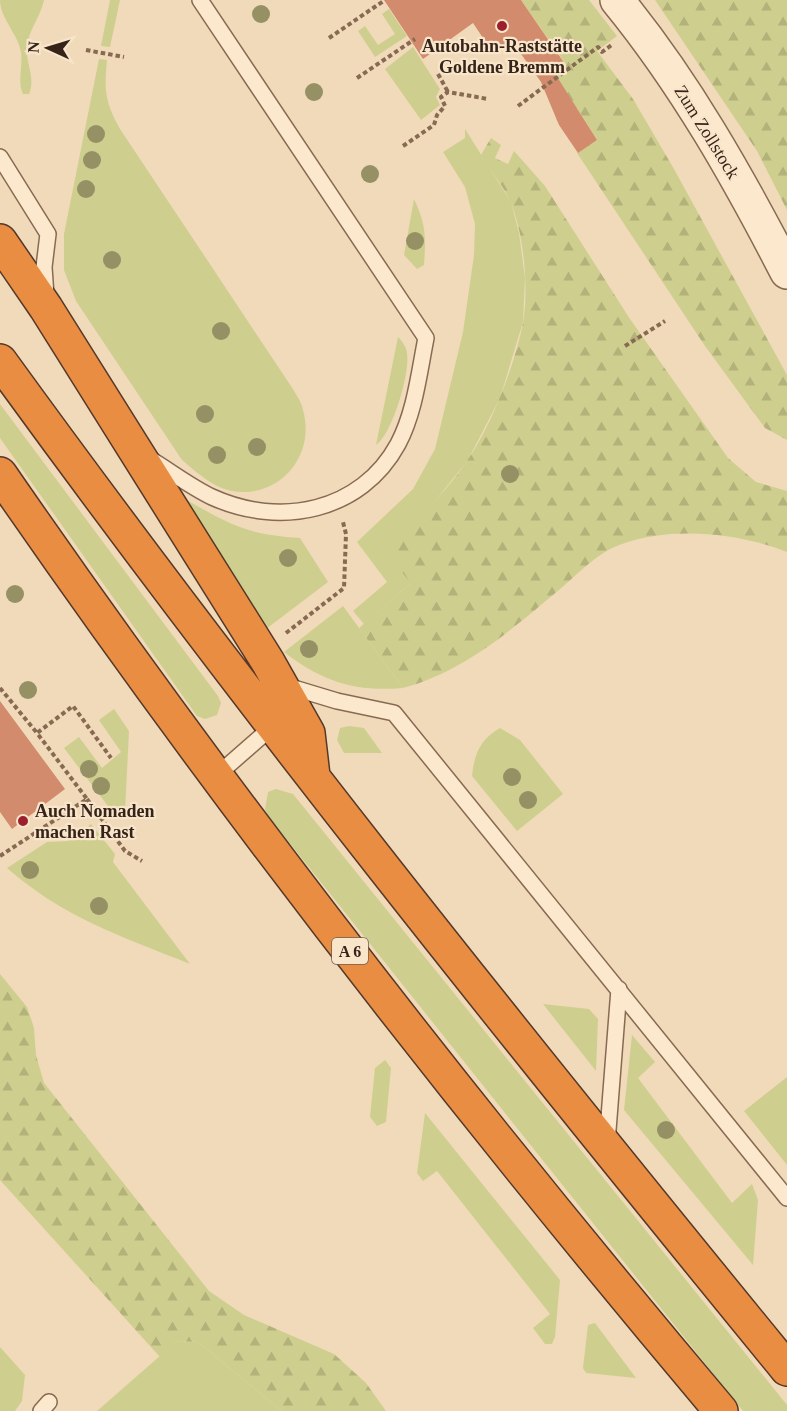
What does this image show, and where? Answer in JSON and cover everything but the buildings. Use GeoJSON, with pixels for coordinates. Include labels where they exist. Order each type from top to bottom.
{"type":"FeatureCollection","features":[{"type":"Feature","properties":{"kind":"highway"},"geometry":{"type":"LineString","coordinates":[[0,241],[46,308],[281,685],[308,733],[313,776]]}},
{"type":"Feature","properties":{"kind":"highway"},"geometry":{"type":"LineString","coordinates":[[0,361],[272,727],[607,1149],[787,1370]]}},
{"type":"Feature","properties":{"kind":"highway","name":"A 6"},"geometry":{"type":"LineString","coordinates":[[0,474],[216,776],[530,1183],[721,1411]]}},
{"type":"Feature","properties":{"kind":"street","name":"Zum Zollstock"},"geometry":{"type":"LineString","coordinates":[[617,0],[638,26],[714,137],[787,272]]}},
{"type":"Feature","properties":{"kind":"lane"},"geometry":{"type":"LineString","coordinates":[[134,449],[211,497],[244,509],[275,514],[336,503],[372,480],[398,444],[411,409],[426,338],[200,0]]}},
{"type":"Feature","properties":{"kind":"lane"},"geometry":{"type":"LineString","coordinates":[[0,157],[48,234],[44,267],[46,308]]}},
{"type":"Feature","properties":{"kind":"lane"},"geometry":{"type":"LineString","coordinates":[[281,685],[337,701],[394,713],[787,1198]]}},
{"type":"Feature","properties":{"kind":"lane"},"geometry":{"type":"LineString","coordinates":[[216,776],[272,727]]}},
{"type":"Feature","properties":{"kind":"lane"},"geometry":{"type":"LineString","coordinates":[[607,1149],[619,989]]}},
{"type":"Feature","properties":{"kind":"path"},"geometry":{"type":"LineString","coordinates":[[329,38],[385,0]]}},
{"type":"Feature","properties":{"kind":"path"},"geometry":{"type":"LineString","coordinates":[[357,78],[415,39]]}},
{"type":"Feature","properties":{"kind":"path"},"geometry":{"type":"LineString","coordinates":[[86,50],[124,57]]}},
{"type":"Feature","properties":{"kind":"path"},"geometry":{"type":"LineString","coordinates":[[518,106],[588,54]]}},
{"type":"Feature","properties":{"kind":"path"},"geometry":{"type":"LineString","coordinates":[[438,74],[448,92]]}},
{"type":"Feature","properties":{"kind":"path"},"geometry":{"type":"LineString","coordinates":[[403,146],[434,125],[437,115],[445,106],[441,97],[448,92],[488,99]]}},
{"type":"Feature","properties":{"kind":"path"},"geometry":{"type":"LineString","coordinates":[[625,346],[665,321]]}},
{"type":"Feature","properties":{"kind":"path"},"geometry":{"type":"LineString","coordinates":[[283,635],[344,588],[346,534],[344,527]]}},
{"type":"Feature","properties":{"kind":"path"},"geometry":{"type":"LineString","coordinates":[[0,688],[37,733],[125,851],[142,861]]}},
{"type":"Feature","properties":{"kind":"path"},"geometry":{"type":"LineString","coordinates":[[37,733],[73,706],[111,758]]}},
{"type":"Feature","properties":{"kind":"path"},"geometry":{"type":"LineString","coordinates":[[0,856],[87,799]]}},
{"type":"Feature","properties":{"kind":"green space"},"geometry":{"type":"Polygon","coordinates":[[[0,0],[44,0],[27,46],[31,76],[29,94],[23,94],[21,89],[21,52],[3,13],[0,0]]]}},
{"type":"Feature","properties":{"kind":"green space"},"geometry":{"type":"Polygon","coordinates":[[[110,0],[120,0],[110,47],[101,46],[110,0]]]}},
{"type":"Feature","properties":{"kind":"green space"},"geometry":{"type":"Polygon","coordinates":[[[521,0],[589,0],[617,36],[597,51],[633,99],[787,375],[787,440],[765,428],[705,346],[577,153],[597,140],[577,108],[557,121],[547,86],[541,82],[565,63],[521,0]]]}},
{"type":"Feature","properties":{"kind":"green space"},"geometry":{"type":"Polygon","coordinates":[[[655,0],[787,0],[787,210],[757,151],[655,0]]]}},
{"type":"Feature","properties":{"kind":"green space"},"geometry":{"type":"Polygon","coordinates":[[[389,9],[407,36],[375,57],[358,31],[365,26],[378,45],[395,34],[382,14],[389,9]]]}},
{"type":"Feature","properties":{"kind":"green space"},"geometry":{"type":"Polygon","coordinates":[[[413,47],[440,89],[436,97],[440,105],[421,120],[385,69],[413,47]]]}},
{"type":"Feature","properties":{"kind":"green space"},"geometry":{"type":"Polygon","coordinates":[[[99,59],[107,60],[107,96],[120,129],[302,405],[306,427],[299,458],[279,481],[265,488],[249,492],[232,491],[219,487],[182,460],[76,301],[64,270],[64,234],[99,59]]]}},
{"type":"Feature","properties":{"kind":"green space"},"geometry":{"type":"Polygon","coordinates":[[[465,129],[511,202],[519,233],[525,278],[523,322],[500,398],[468,460],[431,506],[411,583],[364,624],[353,611],[387,582],[357,542],[413,489],[435,449],[463,332],[474,255],[475,224],[465,187],[443,152],[465,138],[465,129]]]}},
{"type":"Feature","properties":{"kind":"green space"},"geometry":{"type":"Polygon","coordinates":[[[491,138],[501,145],[495,158],[508,164],[514,151],[545,186],[630,319],[728,458],[756,482],[787,491],[787,552],[748,540],[705,534],[662,535],[622,544],[597,558],[486,648],[447,671],[403,688],[359,628],[411,583],[384,551],[438,497],[467,461],[485,430],[501,395],[523,323],[525,278],[519,228],[507,195],[481,155],[491,138]]]}},
{"type":"Feature","properties":{"kind":"green space"},"geometry":{"type":"Polygon","coordinates":[[[414,199],[423,223],[425,238],[424,265],[417,269],[404,255],[414,199]]]}},
{"type":"Feature","properties":{"kind":"green space"},"geometry":{"type":"Polygon","coordinates":[[[398,337],[405,347],[407,358],[404,385],[388,428],[376,445],[398,337]]]}},
{"type":"Feature","properties":{"kind":"green space"},"geometry":{"type":"Polygon","coordinates":[[[0,404],[218,696],[221,703],[217,715],[205,719],[197,716],[0,438],[0,404]]]}},
{"type":"Feature","properties":{"kind":"green space"},"geometry":{"type":"Polygon","coordinates":[[[185,499],[239,527],[266,534],[300,538],[328,582],[266,629],[185,499]]]}},
{"type":"Feature","properties":{"kind":"green space"},"geometry":{"type":"Polygon","coordinates":[[[343,606],[403,688],[370,688],[340,683],[312,671],[284,652],[343,606]]]}},
{"type":"Feature","properties":{"kind":"green space"},"geometry":{"type":"Polygon","coordinates":[[[114,709],[129,731],[125,812],[117,818],[64,748],[79,737],[102,768],[121,752],[99,720],[114,709]]]}},
{"type":"Feature","properties":{"kind":"green space"},"geometry":{"type":"Polygon","coordinates":[[[349,726],[364,728],[382,753],[344,753],[337,740],[340,728],[349,726]]]}},
{"type":"Feature","properties":{"kind":"green space"},"geometry":{"type":"Polygon","coordinates":[[[500,728],[520,740],[563,794],[517,831],[472,776],[479,748],[487,737],[500,728]]]}},
{"type":"Feature","properties":{"kind":"green space"},"geometry":{"type":"Polygon","coordinates":[[[276,789],[293,794],[787,1405],[787,1411],[743,1411],[268,816],[265,809],[268,792],[276,789]]]}},
{"type":"Feature","properties":{"kind":"green space"},"geometry":{"type":"Polygon","coordinates":[[[91,824],[115,854],[113,862],[190,964],[117,935],[72,913],[28,885],[7,868],[47,842],[68,841],[91,824]]]}},
{"type":"Feature","properties":{"kind":"green space"},"geometry":{"type":"Polygon","coordinates":[[[0,974],[27,1007],[34,1028],[36,1055],[44,1083],[209,1291],[244,1315],[334,1354],[366,1383],[386,1411],[282,1411],[198,1342],[177,1341],[160,1357],[0,1180],[0,974]]]}},
{"type":"Feature","properties":{"kind":"green space"},"geometry":{"type":"Polygon","coordinates":[[[543,1004],[589,1009],[598,1019],[596,1071],[543,1004]]]}},
{"type":"Feature","properties":{"kind":"green space"},"geometry":{"type":"Polygon","coordinates":[[[632,1035],[655,1062],[638,1078],[732,1203],[752,1184],[758,1200],[753,1265],[624,1110],[632,1035]]]}},
{"type":"Feature","properties":{"kind":"green space"},"geometry":{"type":"Polygon","coordinates":[[[385,1060],[391,1068],[386,1122],[377,1126],[370,1117],[375,1068],[385,1060]]]}},
{"type":"Feature","properties":{"kind":"green space"},"geometry":{"type":"Polygon","coordinates":[[[787,1077],[787,1165],[744,1111],[787,1077]]]}},
{"type":"Feature","properties":{"kind":"green space"},"geometry":{"type":"Polygon","coordinates":[[[425,1113],[560,1280],[555,1337],[552,1344],[545,1344],[533,1328],[550,1314],[437,1171],[423,1181],[417,1173],[425,1113]]]}},
{"type":"Feature","properties":{"kind":"green space"},"geometry":{"type":"Polygon","coordinates":[[[595,1323],[636,1378],[586,1373],[583,1368],[588,1325],[595,1323]]]}},
{"type":"Feature","properties":{"kind":"green space"},"geometry":{"type":"Polygon","coordinates":[[[177,1341],[198,1342],[282,1411],[97,1411],[177,1341]]]}},
{"type":"Feature","properties":{"kind":"green space"},"geometry":{"type":"Polygon","coordinates":[[[0,1347],[25,1375],[22,1401],[15,1411],[0,1411],[0,1347]]]}},
{"type":"Feature","properties":{"kind":"place","name":"Autobahn-Raststätte Goldene Bremm"},"geometry":{"type":"Point","coordinates":[502,26]}},
{"type":"Feature","properties":{"kind":"place","name":"Auch Nomaden machen Rast"},"geometry":{"type":"Point","coordinates":[23,821]}}]}
